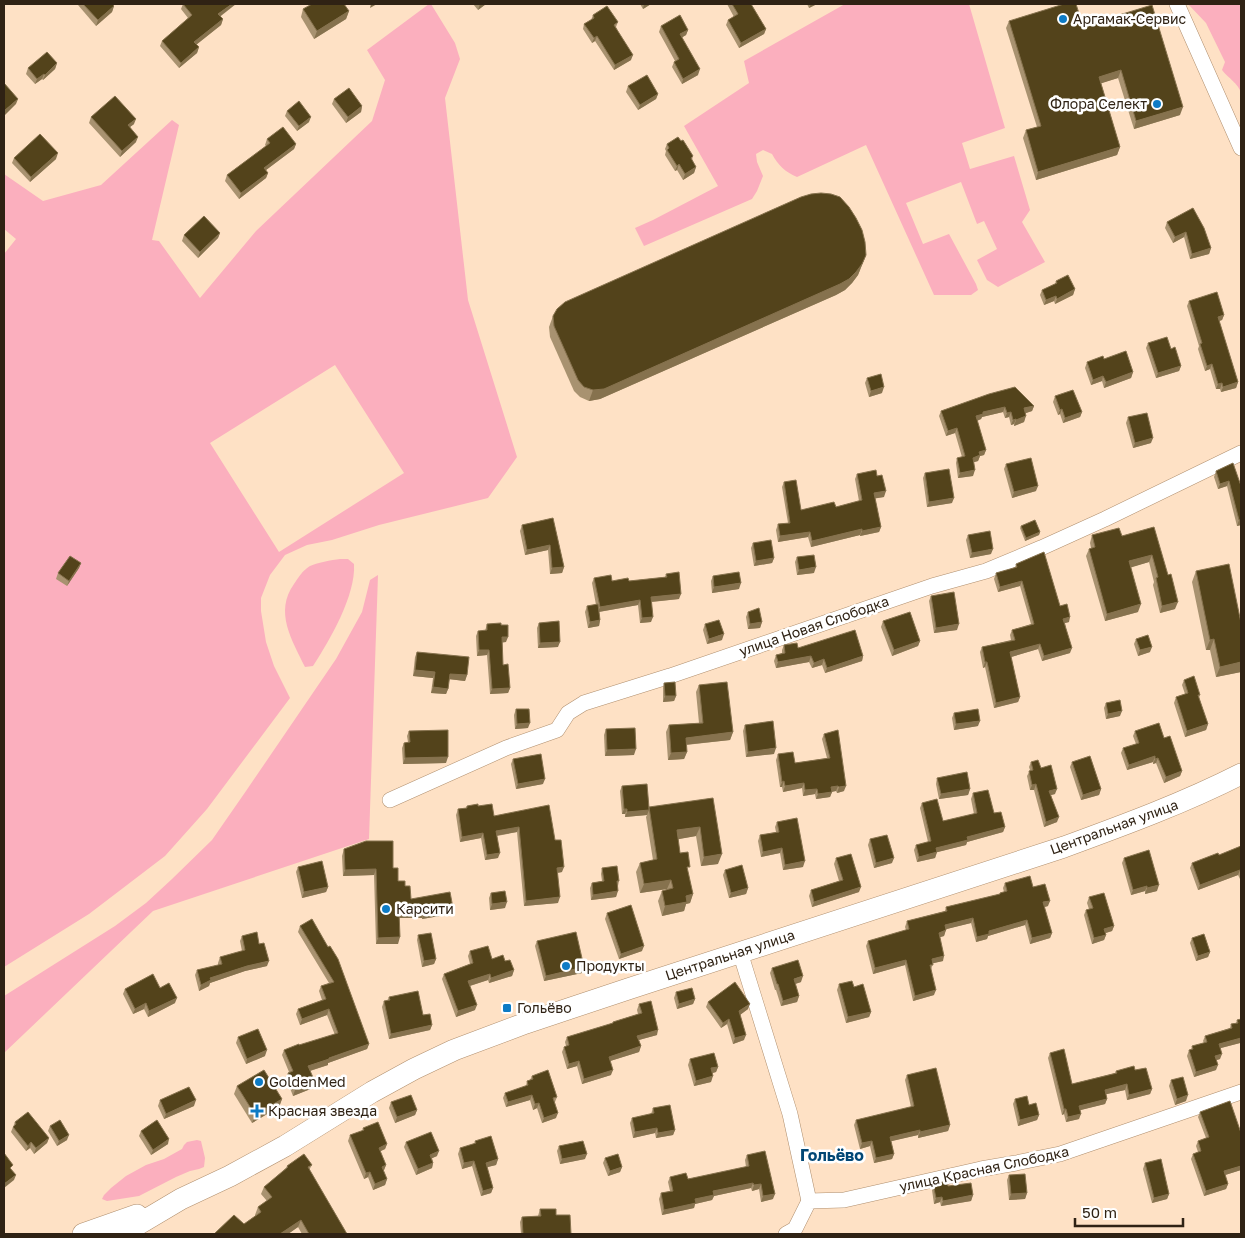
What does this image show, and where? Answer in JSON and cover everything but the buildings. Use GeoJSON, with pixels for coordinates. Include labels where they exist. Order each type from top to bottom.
{"type":"FeatureCollection","features":[{"type":"Feature","properties":{"kind":"main road","name":"Центральная улица"},"geometry":{"type":"LineString","coordinates":[[181,1199],[230,1176],[285,1146],[372,1092],[454,1050],[562,1011],[1073,844],[1135,821],[1241,774]]}},
{"type":"Feature","properties":{"kind":"main road"},"geometry":{"type":"LineString","coordinates":[[85,1233],[181,1199]]}},
{"type":"Feature","properties":{"kind":"main road"},"geometry":{"type":"LineString","coordinates":[[122,1234],[181,1199]]}},
{"type":"Feature","properties":{"kind":"street"},"geometry":{"type":"LineString","coordinates":[[1177,4],[1241,148]]}},
{"type":"Feature","properties":{"kind":"street","name":"улица Новая Слободка"},"geometry":{"type":"LineString","coordinates":[[390,800],[506,748],[557,730],[568,713],[584,703],[670,676],[932,586],[986,571],[1105,519],[1241,453]]}},
{"type":"Feature","properties":{"kind":"street"},"geometry":{"type":"LineString","coordinates":[[740,952],[790,1114],[809,1201],[793,1232]]}},
{"type":"Feature","properties":{"kind":"street","name":"улица Красная Слободка"},"geometry":{"type":"LineString","coordinates":[[809,1201],[844,1200],[982,1169],[1060,1154],[1241,1092]]}},
{"type":"Feature","properties":{"kind":"shaded area"},"geometry":{"type":"Polygon","coordinates":[[[429,4],[431,4],[455,43],[460,59],[445,98],[468,300],[517,457],[488,498],[307,545],[285,555],[270,575],[261,598],[261,611],[266,642],[274,666],[290,698],[207,809],[165,856],[89,914],[4,967],[4,254],[16,239],[4,229],[4,174],[43,201],[101,185],[172,120],[179,125],[152,240],[159,241],[200,298],[256,231],[372,121],[385,80],[367,50],[429,4]],[[335,365],[210,443],[279,552],[404,473],[335,365]]]}},
{"type":"Feature","properties":{"kind":"shaded area"},"geometry":{"type":"Polygon","coordinates":[[[845,4],[969,4],[1005,128],[962,143],[970,169],[1014,156],[1030,210],[1022,222],[1045,262],[998,287],[987,280],[977,260],[997,249],[984,221],[977,224],[961,182],[906,203],[923,244],[949,234],[978,290],[971,295],[934,295],[866,145],[797,177],[782,168],[772,154],[763,150],[756,154],[763,176],[752,199],[644,246],[635,228],[718,186],[684,126],[749,83],[744,61],[845,4]]]}},
{"type":"Feature","properties":{"kind":"shaded area"},"geometry":{"type":"Polygon","coordinates":[[[1188,4],[1241,4],[1241,93],[1236,84],[1222,70],[1225,62],[1206,23],[1188,4]]]}},
{"type":"Feature","properties":{"kind":"shaded area"},"geometry":{"type":"Polygon","coordinates":[[[340,559],[348,559],[354,564],[351,589],[341,617],[327,643],[313,666],[305,667],[287,626],[285,605],[288,594],[307,568],[340,559]]]}},
{"type":"Feature","properties":{"kind":"shaded area"},"geometry":{"type":"Polygon","coordinates":[[[378,575],[369,839],[153,911],[4,1053],[4,996],[115,926],[146,903],[212,840],[336,659],[362,612],[370,580],[378,575]]]}},
{"type":"Feature","properties":{"kind":"shaded area"},"geometry":{"type":"Polygon","coordinates":[[[201,1141],[205,1158],[204,1167],[176,1177],[139,1196],[107,1201],[102,1199],[111,1188],[126,1176],[182,1149],[187,1142],[201,1141]]]}},
{"type":"Feature","properties":{"kind":"place","name":"Аргамак-Сервис"},"geometry":{"type":"Point","coordinates":[1063,19]}},
{"type":"Feature","properties":{"kind":"place","name":"Флора Селект"},"geometry":{"type":"Point","coordinates":[1157,104]}},
{"type":"Feature","properties":{"kind":"place","name":"Карсити"},"geometry":{"type":"Point","coordinates":[386,909]}},
{"type":"Feature","properties":{"kind":"place","name":"Продукты"},"geometry":{"type":"Point","coordinates":[566,966]}},
{"type":"Feature","properties":{"kind":"place","name":"Гольёво"},"geometry":{"type":"Point","coordinates":[507,1008]}},
{"type":"Feature","properties":{"kind":"place","name":"GoldenMed"},"geometry":{"type":"Point","coordinates":[259,1082]}},
{"type":"Feature","properties":{"kind":"place","name":"Красная звезда"},"geometry":{"type":"Point","coordinates":[257,1111]}},
{"type":"Feature","properties":{"kind":"district","name":"Гольёво"},"geometry":{"type":"Point","coordinates":[832,1155]}}]}
